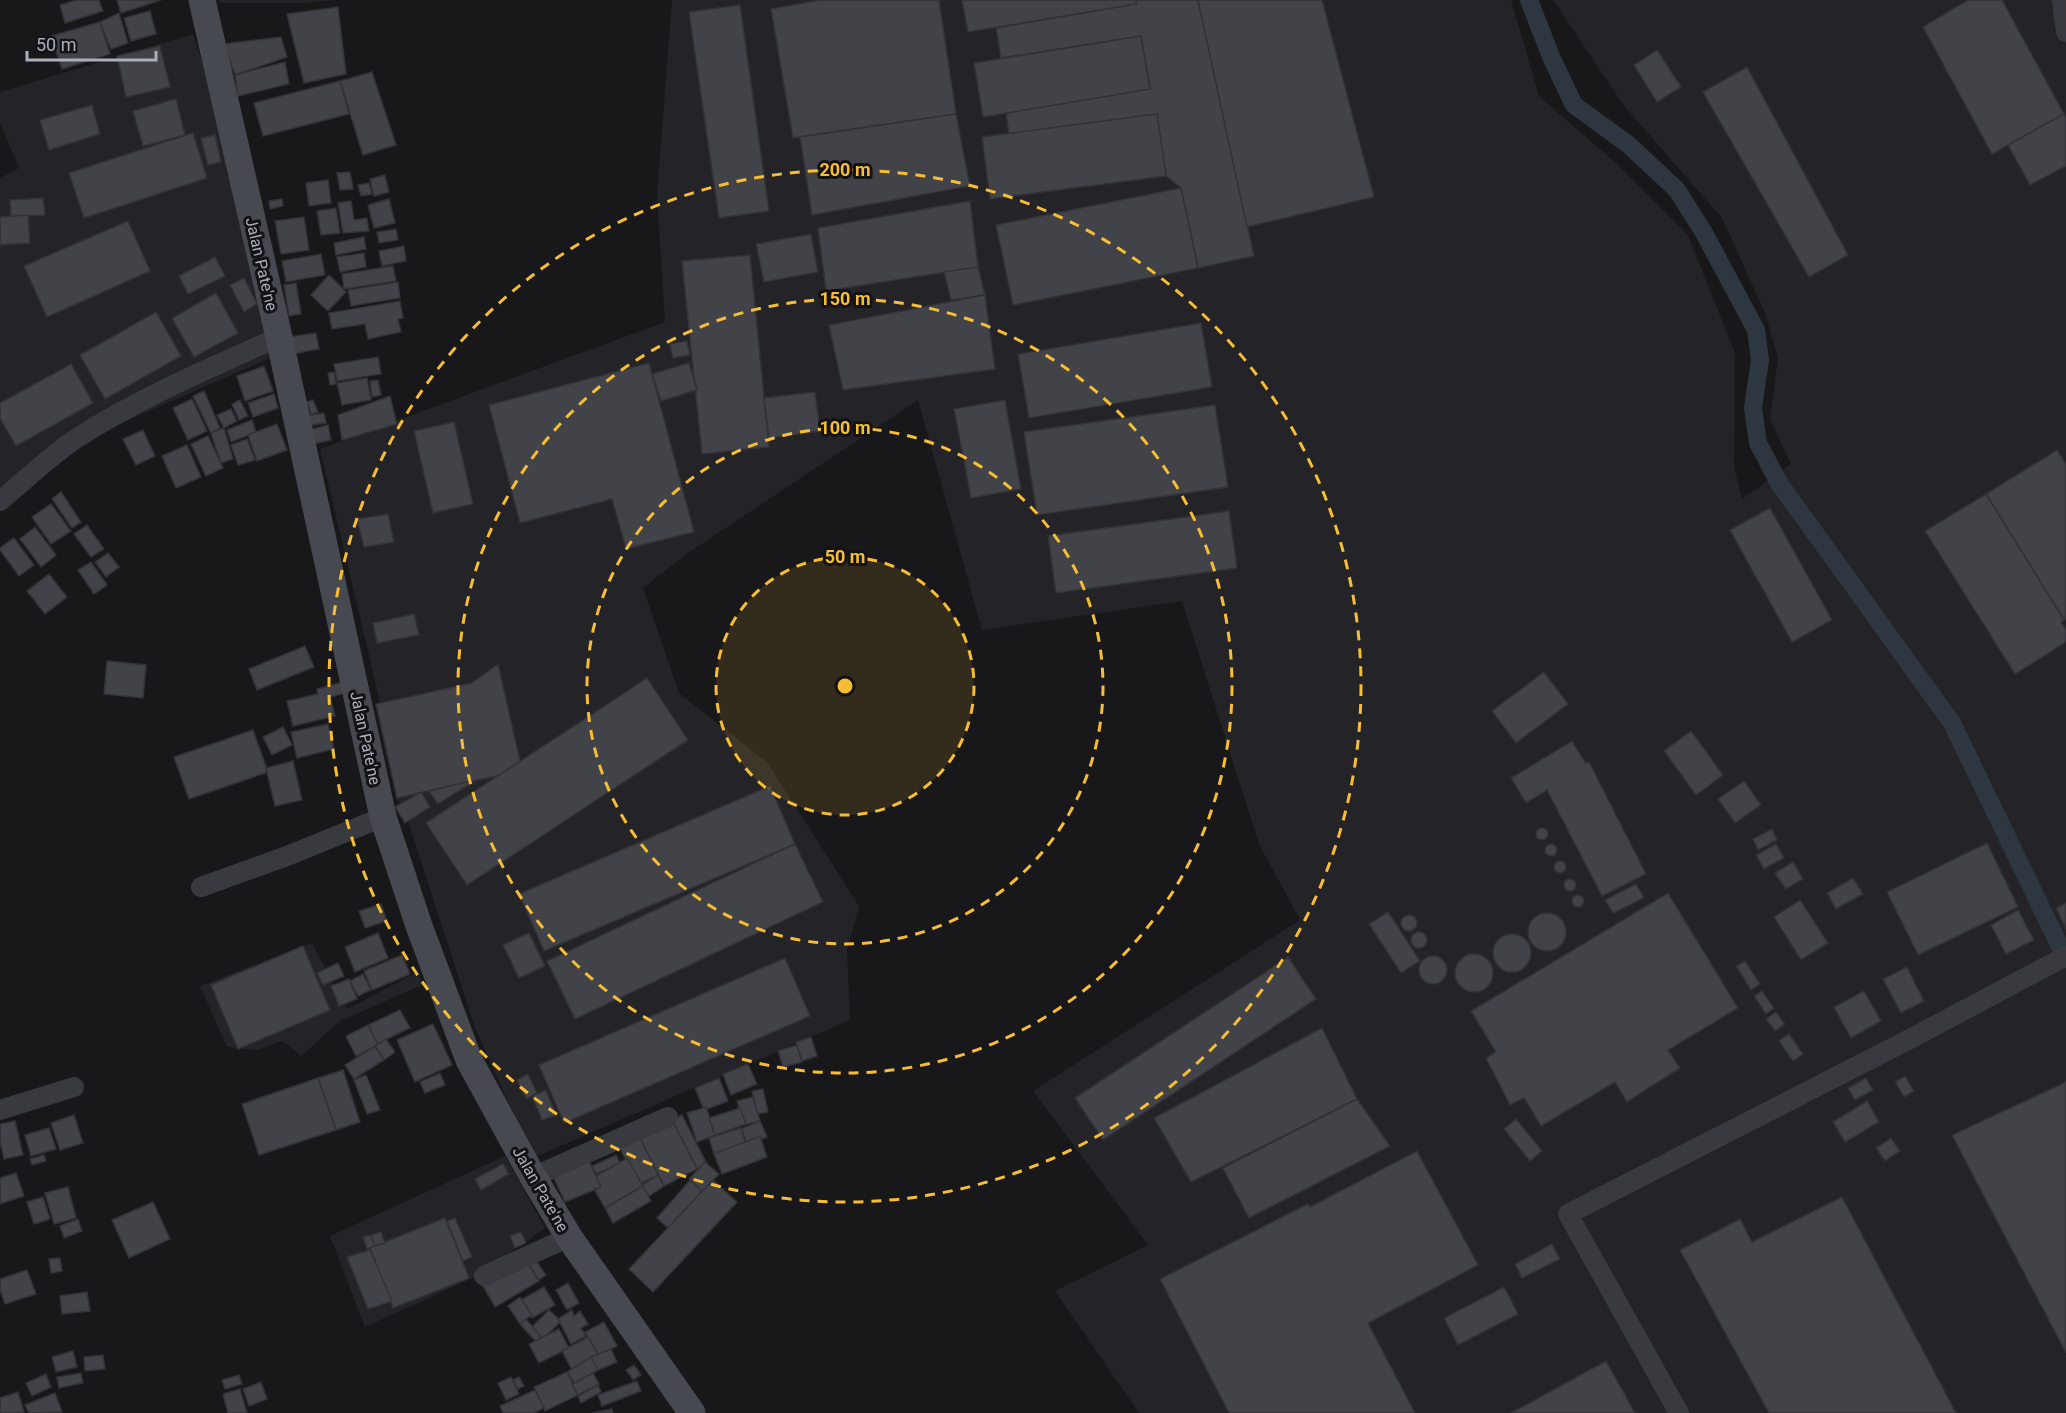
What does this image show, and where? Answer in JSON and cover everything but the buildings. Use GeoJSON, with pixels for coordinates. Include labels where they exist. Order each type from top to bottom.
{"type":"FeatureCollection","features":[{"type":"Feature","properties":{"kind":"street","name":"Jalan Pate'ne"},"geometry":{"type":"LineString","coordinates":[[202,0],[279,337],[383,816],[419,926],[469,1060],[533,1178],[570,1237],[693,1413]]}},
{"type":"Feature","properties":{"kind":"street"},"geometry":{"type":"LineString","coordinates":[[2062,0],[2066,32]]}},
{"type":"Feature","properties":{"kind":"street"},"geometry":{"type":"LineString","coordinates":[[0,501],[74,441],[98,426],[168,388],[279,337]]}},
{"type":"Feature","properties":{"kind":"street"},"geometry":{"type":"LineString","coordinates":[[201,887],[287,856],[383,816]]}},
{"type":"Feature","properties":{"kind":"street"},"geometry":{"type":"LineString","coordinates":[[1679,1413],[1568,1214],[1906,1041],[2059,959]]}},
{"type":"Feature","properties":{"kind":"street"},"geometry":{"type":"LineString","coordinates":[[0,1110],[74,1087]]}},
{"type":"Feature","properties":{"kind":"street"},"geometry":{"type":"LineString","coordinates":[[533,1178],[668,1117]]}},
{"type":"Feature","properties":{"kind":"street"},"geometry":{"type":"LineString","coordinates":[[484,1276],[570,1237]]}},
{"type":"Feature","properties":{"kind":"shaded area"},"geometry":{"type":"Polygon","coordinates":[[[220,0],[336,0],[302,3],[220,3],[220,0]]]}},
{"type":"Feature","properties":{"kind":"shaded area"},"geometry":{"type":"Polygon","coordinates":[[[672,0],[1511,0],[1539,96],[1617,164],[1688,235],[1735,353],[1734,467],[1742,499],[1791,464],[1770,419],[1778,358],[1765,313],[1722,218],[1625,107],[1553,0],[2066,0],[2066,1413],[1139,1413],[1055,1291],[1148,1245],[1033,1091],[1300,920],[1259,844],[1182,601],[982,630],[918,400],[688,553],[643,588],[679,693],[767,762],[859,906],[847,950],[850,1020],[533,1158],[475,1028],[407,818],[397,798],[380,702],[320,449],[665,322],[657,195],[672,0]]]}},
{"type":"Feature","properties":{"kind":"shaded area"},"geometry":{"type":"Polygon","coordinates":[[[193,34],[222,120],[272,357],[90,437],[0,501],[0,178],[19,168],[0,123],[0,92],[193,34]]]}},
{"type":"Feature","properties":{"kind":"shaded area"},"geometry":{"type":"Polygon","coordinates":[[[312,943],[347,1009],[418,972],[422,985],[340,1021],[301,1056],[282,1041],[257,1050],[227,1047],[200,986],[312,943]]]}},
{"type":"Feature","properties":{"kind":"shaded area"},"geometry":{"type":"Polygon","coordinates":[[[505,1156],[545,1228],[479,1275],[365,1327],[330,1236],[505,1156]]]}},
{"type":"Feature","properties":{"kind":"waterway"},"geometry":{"type":"LineString","coordinates":[[1529,0],[1552,59],[1574,105],[1629,145],[1677,190],[1704,233],[1756,330],[1760,360],[1753,408],[1758,443],[1779,483],[1952,723],[2066,959]]}}]}
